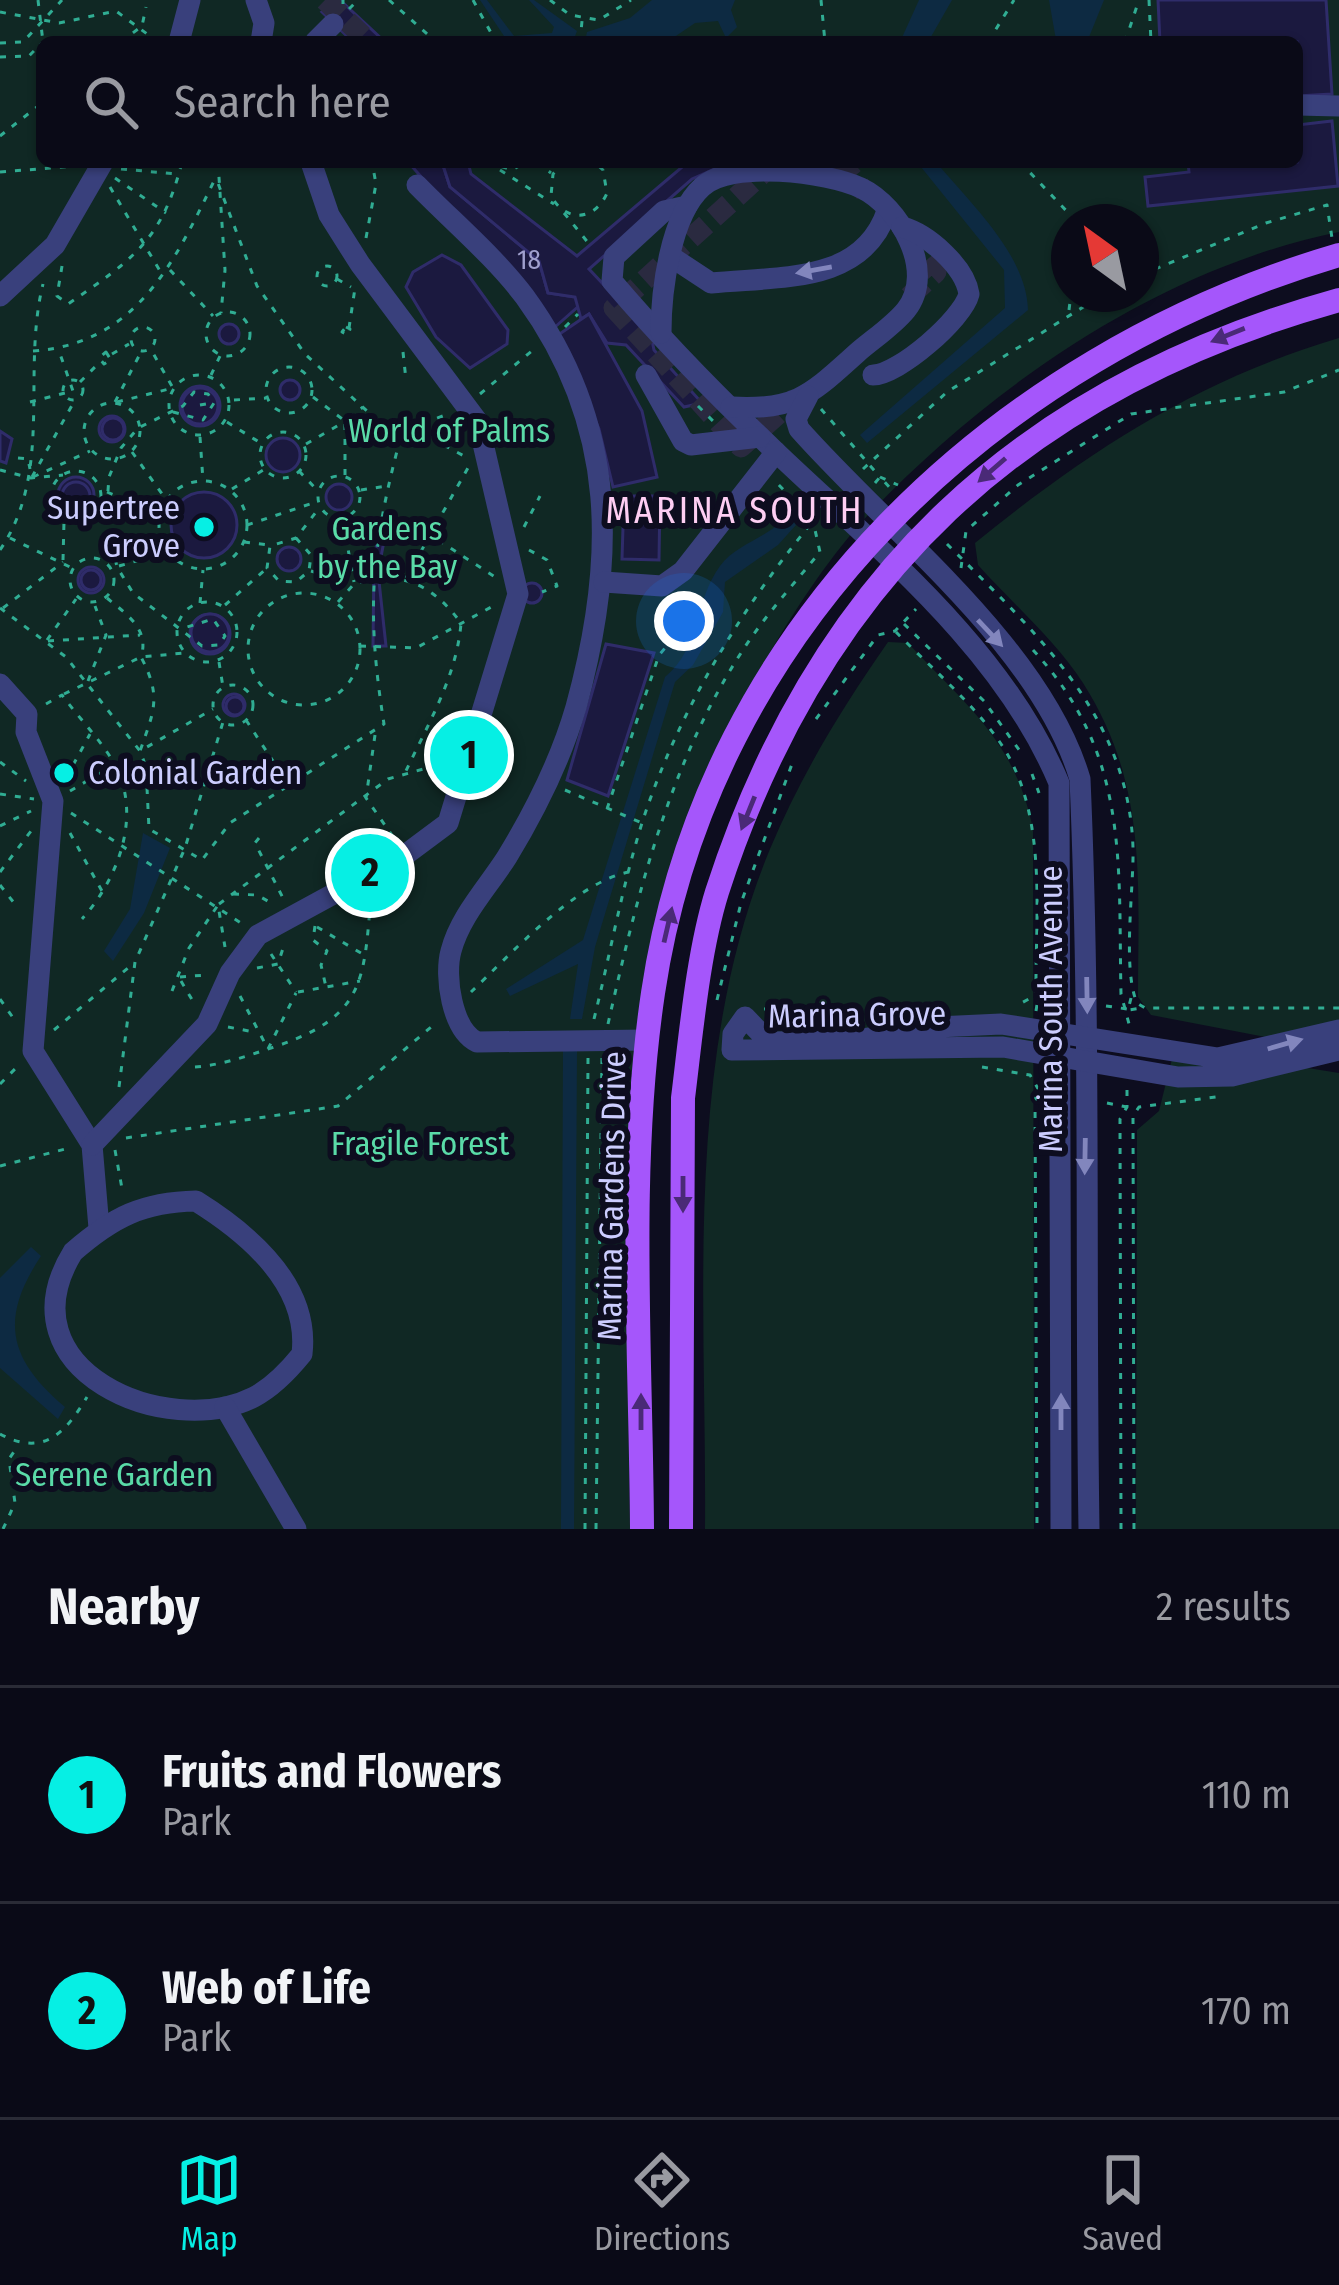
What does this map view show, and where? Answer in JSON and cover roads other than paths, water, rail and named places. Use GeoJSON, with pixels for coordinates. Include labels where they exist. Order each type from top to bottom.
{"type":"FeatureCollection","features":[{"type":"Feature","properties":{"kind":"main road","name":"Marina Gardens Drive"},"geometry":{"type":"LineString","coordinates":[[642,1529],[641,1094],[647,1040],[678,883],[744,721],[808,615],[879,531],[1002,422],[1103,353],[1227,292],[1335,247]]}},
{"type":"Feature","properties":{"kind":"main road"},"geometry":{"type":"LineString","coordinates":[[681,1529],[683,1098],[716,895],[796,706],[824,659],[904,556],[1007,457],[1082,404],[1250,326],[1339,300]]}},
{"type":"Feature","properties":{"kind":"street"},"geometry":{"type":"LineString","coordinates":[[181,36],[190,0]]}},
{"type":"Feature","properties":{"kind":"street"},"geometry":{"type":"LineString","coordinates":[[256,0],[264,23],[262,36]]}},
{"type":"Feature","properties":{"kind":"street"},"geometry":{"type":"LineString","coordinates":[[320,36],[342,9]]}},
{"type":"Feature","properties":{"kind":"street"},"geometry":{"type":"LineString","coordinates":[[1303,105],[1339,106]]}},
{"type":"Feature","properties":{"kind":"street"},"geometry":{"type":"LineString","coordinates":[[0,296],[59,248],[99,168]]}},
{"type":"Feature","properties":{"kind":"street"},"geometry":{"type":"LineString","coordinates":[[92,1145],[207,1024],[230,973],[258,935],[405,855],[448,823],[518,594],[514,537],[471,403],[360,264],[329,214],[313,168]]}},
{"type":"Feature","properties":{"kind":"street"},"geometry":{"type":"LineString","coordinates":[[661,333],[687,206],[706,183],[730,174],[805,173],[864,189],[895,219],[921,232],[962,277],[969,295],[961,312],[896,371],[874,370],[895,362],[958,299],[945,277],[917,282]]}},
{"type":"Feature","properties":{"kind":"street"},"geometry":{"type":"LineString","coordinates":[[417,185],[525,297],[570,377],[604,488],[604,582],[575,710],[547,783],[455,940],[448,967],[455,1006],[473,1041],[647,1040]]}},
{"type":"Feature","properties":{"kind":"street"},"geometry":{"type":"LineString","coordinates":[[687,206],[664,211],[646,224],[610,268],[612,281],[768,445],[829,502],[879,531]]}},
{"type":"Feature","properties":{"kind":"street"},"geometry":{"type":"LineString","coordinates":[[673,258],[711,284],[848,264],[895,219]]}},
{"type":"Feature","properties":{"kind":"street"},"geometry":{"type":"LineString","coordinates":[[895,219],[918,268],[908,308],[808,396],[796,419],[799,430],[904,556]]}},
{"type":"Feature","properties":{"kind":"street"},"geometry":{"type":"LineString","coordinates":[[646,375],[683,441],[691,446],[768,445]]}},
{"type":"Feature","properties":{"kind":"street"},"geometry":{"type":"LineString","coordinates":[[731,406],[770,410],[808,396]]}},
{"type":"Feature","properties":{"kind":"street"},"geometry":{"type":"LineString","coordinates":[[604,582],[662,586],[683,572],[768,445]]}},
{"type":"Feature","properties":{"kind":"street","name":"Marina South Avenue"},"geometry":{"type":"LineString","coordinates":[[904,556],[1017,699],[1059,783],[1075,1048],[1089,1529]]}},
{"type":"Feature","properties":{"kind":"street"},"geometry":{"type":"LineString","coordinates":[[0,684],[27,714],[26,732],[53,801],[30,1044],[92,1145],[99,1228]]}},
{"type":"Feature","properties":{"kind":"street","name":"Marina Grove"},"geometry":{"type":"LineString","coordinates":[[1339,1030],[1218,1058],[1075,1048],[911,1044],[732,1050],[733,1034],[745,1017],[769,1042],[849,1041],[1007,1016],[1075,1048],[1178,1077],[1272,1069],[1339,1050]]}},
{"type":"Feature","properties":{"kind":"street","name":"Marina South Avenue"},"geometry":{"type":"LineString","coordinates":[[1061,1529],[1075,1048]]}},
{"type":"Feature","properties":{"kind":"street"},"geometry":{"type":"LineString","coordinates":[[33,1294],[99,1228],[157,1202],[196,1201],[235,1226],[281,1277],[305,1325],[302,1354],[256,1396],[225,1407],[164,1408],[89,1394],[65,1377],[33,1335]]}},
{"type":"Feature","properties":{"kind":"street"},"geometry":{"type":"LineString","coordinates":[[225,1407],[296,1529]]}},
{"type":"Feature","properties":{"kind":"water"},"geometry":{"type":"Polygon","coordinates":[[[480,0],[487,0],[514,36],[504,36],[480,0]]]}},
{"type":"Feature","properties":{"kind":"water"},"geometry":{"type":"Polygon","coordinates":[[[529,0],[577,31],[575,36],[514,36],[552,33],[554,27],[529,0]]]}},
{"type":"Feature","properties":{"kind":"water"},"geometry":{"type":"Polygon","coordinates":[[[652,0],[735,0],[731,10],[737,27],[728,36],[718,21],[695,23],[676,36],[586,36],[630,18],[652,0]]]}},
{"type":"Feature","properties":{"kind":"water"},"geometry":{"type":"Polygon","coordinates":[[[919,0],[952,0],[931,36],[903,36],[919,0]]]}},
{"type":"Feature","properties":{"kind":"water"},"geometry":{"type":"Polygon","coordinates":[[[1049,0],[1104,0],[1089,36],[1055,36],[1049,0]]]}},
{"type":"Feature","properties":{"kind":"water"},"geometry":{"type":"Polygon","coordinates":[[[922,168],[941,168],[994,230],[1018,269],[1028,310],[867,443],[860,435],[1005,308],[1004,270],[922,168]]]}},
{"type":"Feature","properties":{"kind":"water"},"geometry":{"type":"Polygon","coordinates":[[[788,514],[796,525],[778,545],[725,582],[723,612],[693,665],[675,682],[595,947],[582,1019],[570,1019],[578,964],[510,996],[506,989],[583,940],[665,677],[685,652],[720,566],[788,514]]]}},
{"type":"Feature","properties":{"kind":"water"},"geometry":{"type":"Polygon","coordinates":[[[143,833],[170,848],[144,913],[113,961],[104,951],[130,909],[143,833]]]}},
{"type":"Feature","properties":{"kind":"water"},"geometry":{"type":"Polygon","coordinates":[[[563,1049],[577,1050],[574,1529],[561,1529],[563,1049]]]}},
{"type":"Feature","properties":{"kind":"water"},"geometry":{"type":"Polygon","coordinates":[[[31,1247],[41,1256],[19,1299],[16,1336],[31,1371],[65,1407],[58,1419],[0,1368],[0,1278],[31,1247]]]}},
{"type":"Feature","properties":{"kind":"tunnel"},"geometry":{"type":"LineString","coordinates":[[325,0],[363,36]]}},
{"type":"Feature","properties":{"kind":"tunnel"},"geometry":{"type":"LineString","coordinates":[[768,168],[614,308],[741,447],[796,398]]}},
{"type":"Feature","properties":{"kind":"tunnel"},"geometry":{"type":"LineString","coordinates":[[844,168],[865,192]]}},
{"type":"Feature","properties":{"kind":"tunnel"},"geometry":{"type":"LineString","coordinates":[[909,297],[936,272],[910,242]]}},
{"type":"Feature","properties":{"kind":"place","name":"Supertree Grove"},"geometry":{"type":"Point","coordinates":[204,527]}},
{"type":"Feature","properties":{"kind":"place","name":"Fruits and Flowers"},"geometry":{"type":"Point","coordinates":[469,755]}},
{"type":"Feature","properties":{"kind":"place","name":"Colonial Garden"},"geometry":{"type":"Point","coordinates":[64,773]}},
{"type":"Feature","properties":{"kind":"place","name":"Web of Life"},"geometry":{"type":"Point","coordinates":[370,873]}},
{"type":"Feature","properties":{"kind":"district","name":"MARINA SOUTH"},"geometry":{"type":"Point","coordinates":[735,511]}},
{"type":"Feature","properties":{"kind":"park label","name":"World of Palms"},"geometry":{"type":"Point","coordinates":[449,431]}},
{"type":"Feature","properties":{"kind":"park label","name":"Gardens by the Bay"},"geometry":{"type":"Point","coordinates":[387,548]}},
{"type":"Feature","properties":{"kind":"park label","name":"Fragile Forest"},"geometry":{"type":"Point","coordinates":[420,1144]}},
{"type":"Feature","properties":{"kind":"park label","name":"Serene Garden"},"geometry":{"type":"Point","coordinates":[114,1475]}}]}
